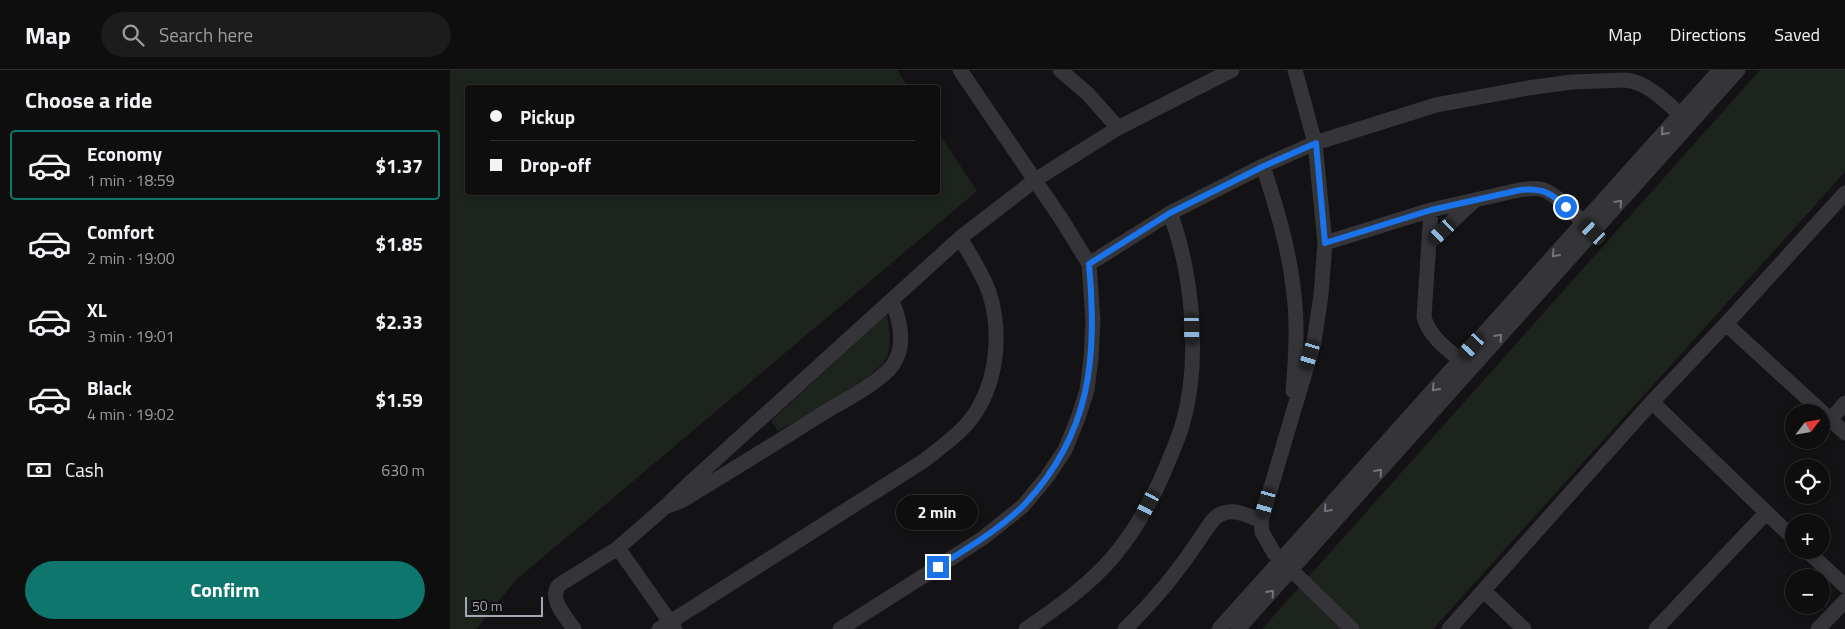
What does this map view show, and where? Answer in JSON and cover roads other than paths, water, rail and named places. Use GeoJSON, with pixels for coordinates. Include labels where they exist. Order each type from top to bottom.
{"type":"FeatureCollection","features":[{"type":"Feature","properties":{"kind":"street"},"geometry":{"type":"LineString","coordinates":[[840,629],[983,538],[1023,506],[1047,477],[1065,450],[1087,390],[1093,321],[1089,264],[1035,180],[960,70]]}},
{"type":"Feature","properties":{"kind":"street"},"geometry":{"type":"LineString","coordinates":[[1060,70],[1093,99],[1118,128]]}},
{"type":"Feature","properties":{"kind":"street"},"geometry":{"type":"LineString","coordinates":[[574,629],[554,598],[555,590],[559,585],[618,548],[960,238],[1035,180],[1118,128],[1208,74],[1232,70]]}},
{"type":"Feature","properties":{"kind":"street"},"geometry":{"type":"LineString","coordinates":[[1295,70],[1316,143],[1325,243],[1321,295],[1314,342],[1261,520],[1262,532],[1268,544],[1286,565],[1352,629]]}},
{"type":"Feature","properties":{"kind":"street"},"geometry":{"type":"LineString","coordinates":[[1685,119],[1720,70]]}},
{"type":"Feature","properties":{"kind":"street"},"geometry":{"type":"LineString","coordinates":[[1219,629],[1286,565],[1685,119],[1738,70]]}},
{"type":"Feature","properties":{"kind":"street"},"geometry":{"type":"LineString","coordinates":[[1089,264],[1170,213],[1264,166],[1316,143],[1436,105],[1528,88],[1607,80],[1634,81],[1644,85],[1685,119]]}},
{"type":"Feature","properties":{"kind":"street"},"geometry":{"type":"LineString","coordinates":[[1264,166],[1283,231],[1293,288],[1296,331],[1291,416]]}},
{"type":"Feature","properties":{"kind":"street"},"geometry":{"type":"LineString","coordinates":[[1325,243],[1431,210],[1532,188],[1544,190],[1557,199],[1588,227]]}},
{"type":"Feature","properties":{"kind":"street"},"geometry":{"type":"LineString","coordinates":[[1449,629],[1652,402],[1845,193]]}},
{"type":"Feature","properties":{"kind":"street"},"geometry":{"type":"LineString","coordinates":[[1430,242],[1476,200]]}},
{"type":"Feature","properties":{"kind":"street"},"geometry":{"type":"LineString","coordinates":[[1431,210],[1424,317],[1426,328],[1466,364]]}},
{"type":"Feature","properties":{"kind":"street"},"geometry":{"type":"LineString","coordinates":[[1026,629],[1075,593],[1113,557],[1126,540],[1139,522],[1157,488],[1182,425],[1191,373],[1190,291],[1183,254],[1170,213]]}},
{"type":"Feature","properties":{"kind":"street"},"geometry":{"type":"LineString","coordinates":[[618,548],[669,627],[926,460],[956,435],[979,407],[990,383],[996,345],[995,315],[989,292],[980,272],[960,238]]}},
{"type":"Feature","properties":{"kind":"street"},"geometry":{"type":"LineString","coordinates":[[665,507],[681,501],[847,399],[883,374],[894,363],[899,351],[901,336],[899,317],[892,301]]}},
{"type":"Feature","properties":{"kind":"street"},"geometry":{"type":"LineString","coordinates":[[1726,324],[1845,433]]}},
{"type":"Feature","properties":{"kind":"street"},"geometry":{"type":"LineString","coordinates":[[1652,402],[1785,531]]}},
{"type":"Feature","properties":{"kind":"street"},"geometry":{"type":"LineString","coordinates":[[1831,419],[1845,403]]}},
{"type":"Feature","properties":{"kind":"street"},"geometry":{"type":"LineString","coordinates":[[1125,629],[1147,608],[1212,522],[1222,513],[1232,511],[1261,520]]}},
{"type":"Feature","properties":{"kind":"street"},"geometry":{"type":"LineString","coordinates":[[1656,629],[1766,513]]}},
{"type":"Feature","properties":{"kind":"street"},"geometry":{"type":"LineString","coordinates":[[1816,559],[1845,586]]}},
{"type":"Feature","properties":{"kind":"street"},"geometry":{"type":"LineString","coordinates":[[1238,629],[1286,565]]}},
{"type":"Feature","properties":{"kind":"street"},"geometry":{"type":"LineString","coordinates":[[1484,591],[1524,629]]}},
{"type":"Feature","properties":{"kind":"street"},"geometry":{"type":"LineString","coordinates":[[1818,629],[1845,601]]}}]}
